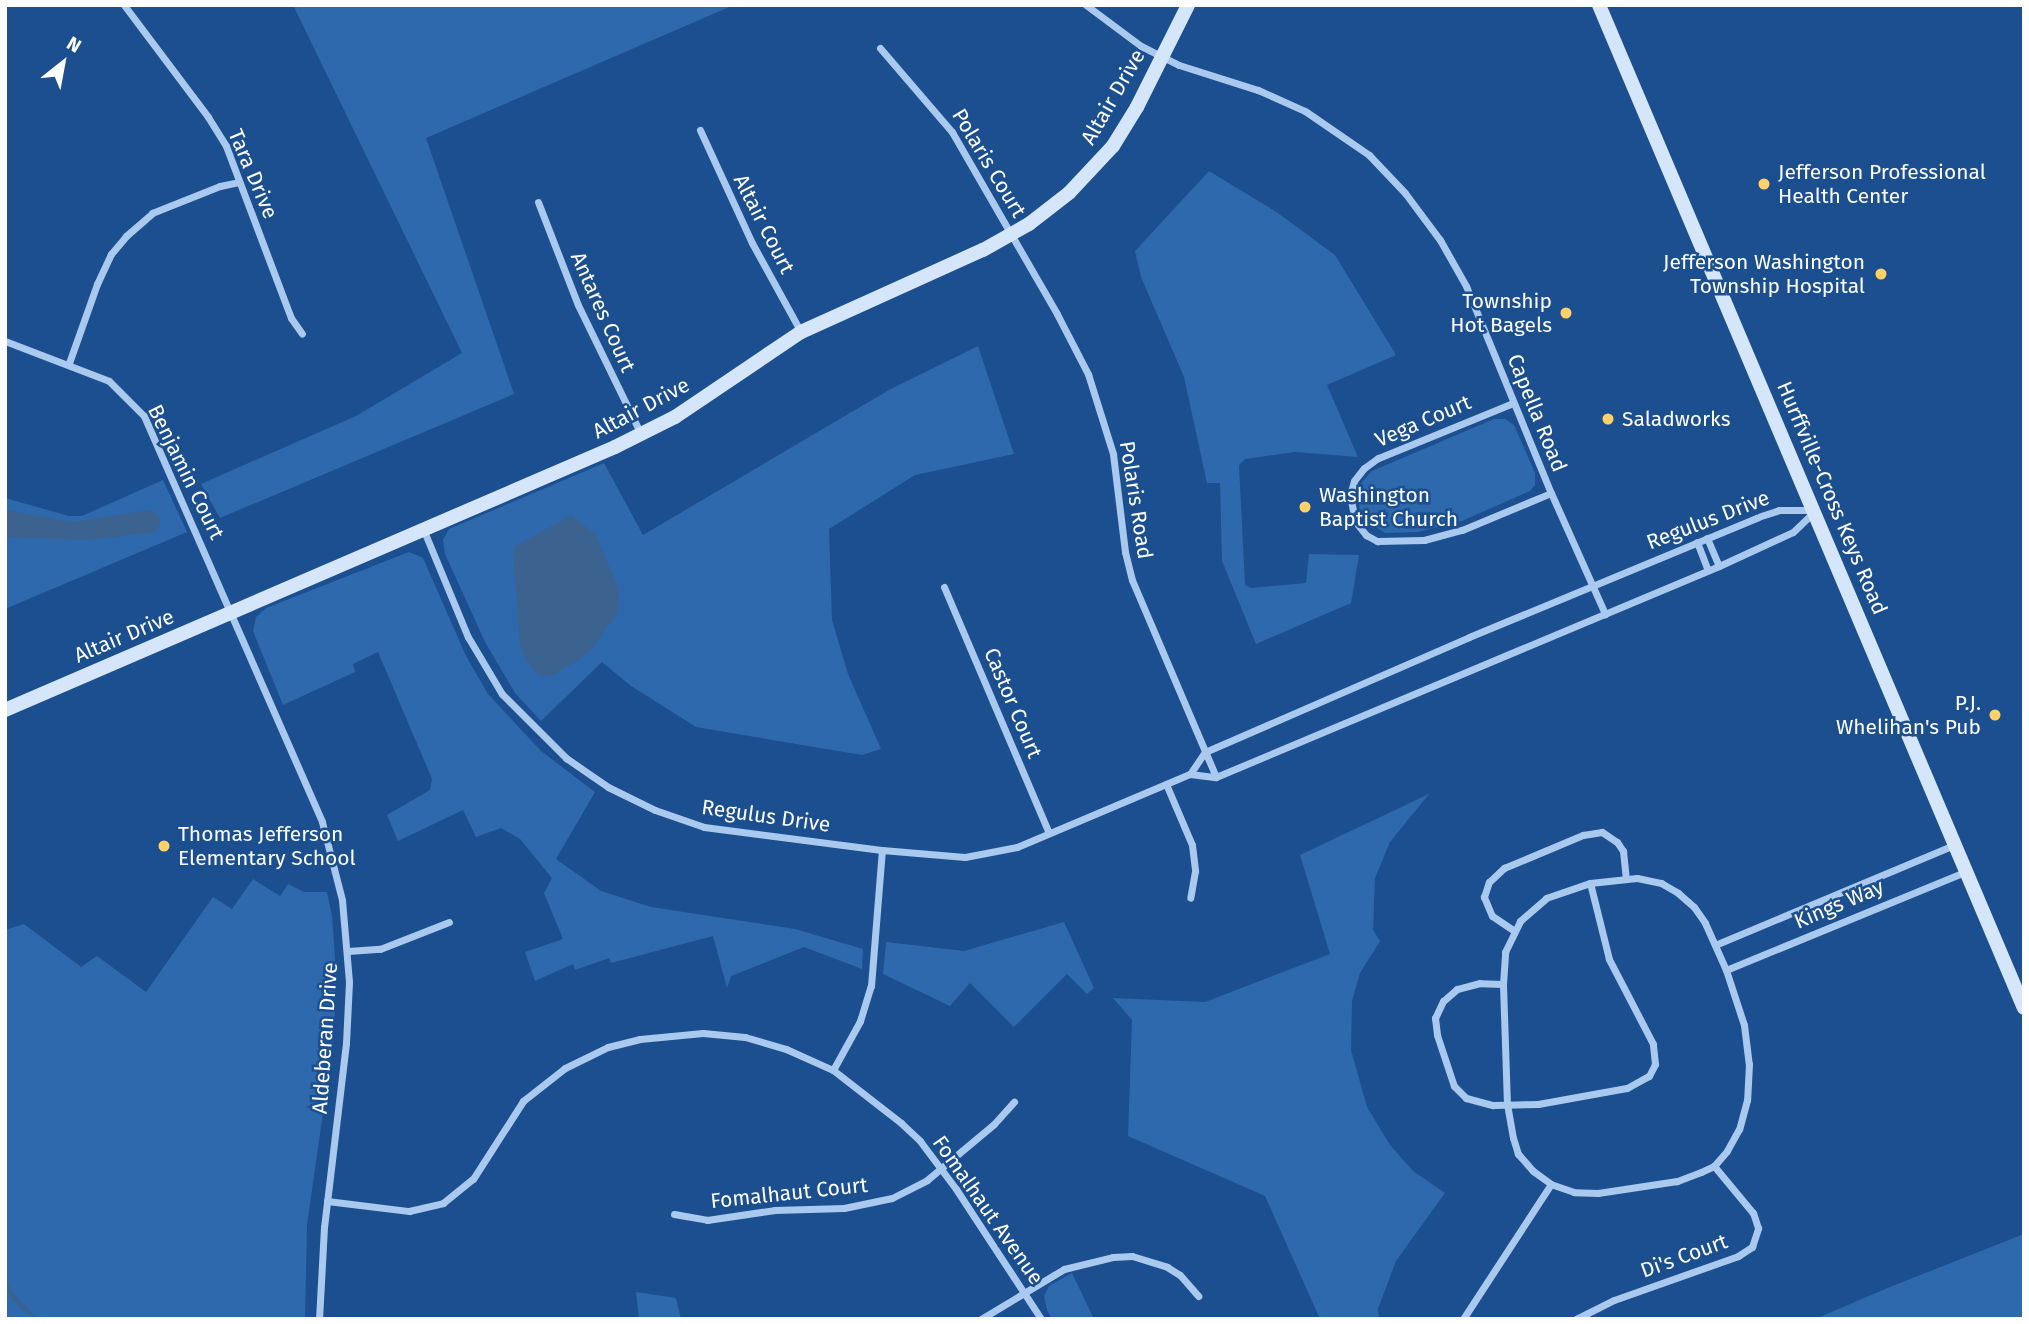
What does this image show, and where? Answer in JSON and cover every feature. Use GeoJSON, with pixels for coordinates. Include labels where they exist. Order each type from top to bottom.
{"type":"FeatureCollection","features":[{"type":"Feature","properties":{"kind":"street","name":"Tara Drive"},"geometry":{"type":"LineString","coordinates":[[124,5],[208,117],[226,146],[291,318],[302,334]]}},
{"type":"Feature","properties":{"kind":"street","name":"Capella Road"},"geometry":{"type":"LineString","coordinates":[[1086,5],[1123,34],[1162,57],[1258,90],[1305,111],[1350,140],[1387,172],[1423,215],[1453,261],[1551,494],[1605,614]]}},
{"type":"Feature","properties":{"kind":"street","name":"Altair Drive"},"geometry":{"type":"LineString","coordinates":[[5,710],[641,435],[694,405],[801,332],[1012,234],[1058,204],[1102,160],[1130,119],[1188,5]]}},
{"type":"Feature","properties":{"kind":"street","name":"Hurffville-Cross Keys Road"},"geometry":{"type":"LineString","coordinates":[[1599,5],[2024,1008]]}},
{"type":"Feature","properties":{"kind":"street","name":"Polaris Court"},"geometry":{"type":"LineString","coordinates":[[880,48],[952,132],[1012,234]]}},
{"type":"Feature","properties":{"kind":"street","name":"Altair Court"},"geometry":{"type":"LineString","coordinates":[[700,130],[752,243],[801,332]]}},
{"type":"Feature","properties":{"kind":"street"},"geometry":{"type":"LineString","coordinates":[[69,363],[110,254],[126,236],[152,213],[220,186],[239,182]]}},
{"type":"Feature","properties":{"kind":"street","name":"Antares Court"},"geometry":{"type":"LineString","coordinates":[[538,202],[583,317],[641,435]]}},
{"type":"Feature","properties":{"kind":"street","name":"Polaris Road"},"geometry":{"type":"LineString","coordinates":[[1012,234],[1065,327],[1091,381],[1115,462],[1128,565],[1216,777]]}},
{"type":"Feature","properties":{"kind":"street","name":"Benjamin Court"},"geometry":{"type":"LineString","coordinates":[[5,341],[69,363],[115,385],[144,416],[232,612]]}},
{"type":"Feature","properties":{"kind":"street","name":"Vega Court"},"geometry":{"type":"LineString","coordinates":[[1513,402],[1378,458],[1364,468],[1354,481],[1350,495],[1355,522],[1377,541],[1424,540],[1462,530],[1551,494]]}},
{"type":"Feature","properties":{"kind":"street","name":"Regulus Drive"},"geometry":{"type":"LineString","coordinates":[[1205,752],[1707,538],[1779,510],[1815,510]]}},
{"type":"Feature","properties":{"kind":"street","name":"Regulus Drive"},"geometry":{"type":"LineString","coordinates":[[424,531],[468,637],[489,676],[531,726],[586,772],[655,810],[704,827],[882,850],[980,856],[1017,847],[1190,774],[1216,777],[1719,566],[1793,532],[1815,510]]}},
{"type":"Feature","properties":{"kind":"street"},"geometry":{"type":"LineString","coordinates":[[1707,538],[1719,566]]}},
{"type":"Feature","properties":{"kind":"street"},"geometry":{"type":"LineString","coordinates":[[1697,542],[1708,570]]}},
{"type":"Feature","properties":{"kind":"street","name":"Castor Court"},"geometry":{"type":"LineString","coordinates":[[944,587],[1049,833]]}},
{"type":"Feature","properties":{"kind":"street","name":"Aldeberan Drive"},"geometry":{"type":"LineString","coordinates":[[232,612],[322,822],[338,878],[348,951],[348,1024],[327,1201],[319,1319]]}},
{"type":"Feature","properties":{"kind":"street"},"geometry":{"type":"LineString","coordinates":[[1190,774],[1205,752]]}},
{"type":"Feature","properties":{"kind":"street"},"geometry":{"type":"LineString","coordinates":[[1166,783],[1192,845],[1195,871],[1190,898]]}},
{"type":"Feature","properties":{"kind":"street"},"geometry":{"type":"LineString","coordinates":[[1513,930],[1492,916],[1485,897],[1489,882],[1504,868],[1583,835],[1602,832],[1618,842],[1623,851],[1626,878]]}},
{"type":"Feature","properties":{"kind":"street","name":"Kings Way"},"geometry":{"type":"LineString","coordinates":[[1715,945],[1954,845]]}},
{"type":"Feature","properties":{"kind":"street"},"geometry":{"type":"LineString","coordinates":[[833,1070],[860,1021],[871,986],[882,850]]}},
{"type":"Feature","properties":{"kind":"street","name":"Kings Way"},"geometry":{"type":"LineString","coordinates":[[1726,970],[1965,872]]}},
{"type":"Feature","properties":{"kind":"street"},"geometry":{"type":"LineString","coordinates":[[1626,878],[1650,879],[1685,898],[1702,918],[1715,945],[1744,1026],[1749,1076],[1739,1129],[1714,1166],[1677,1181],[1598,1193],[1574,1192],[1551,1184],[1533,1171],[1518,1154],[1507,1105],[1503,984],[1506,952],[1513,930],[1528,911],[1546,898],[1590,883],[1626,878]]}},
{"type":"Feature","properties":{"kind":"street"},"geometry":{"type":"LineString","coordinates":[[1503,984],[1480,983],[1457,989],[1443,1001],[1434,1026],[1451,1079],[1459,1092],[1474,1102],[1507,1105],[1548,1102],[1627,1088],[1644,1081],[1653,1070],[1653,1044],[1609,959],[1590,883]]}},
{"type":"Feature","properties":{"kind":"street"},"geometry":{"type":"LineString","coordinates":[[348,951],[380,949],[449,922]]}},
{"type":"Feature","properties":{"kind":"street","name":"Fomalhaut Avenue"},"geometry":{"type":"LineString","coordinates":[[327,1201],[409,1211],[424,1210],[453,1198],[473,1179],[510,1119],[530,1095],[565,1068],[624,1042],[687,1033],[745,1037],[786,1049],[833,1070],[887,1110],[920,1141],[941,1168],[1041,1319]]}},
{"type":"Feature","properties":{"kind":"street","name":"Fomalhaut Court"},"geometry":{"type":"LineString","coordinates":[[674,1214],[707,1220],[782,1209],[863,1205],[904,1194],[941,1168],[994,1124],[1014,1102]]}},
{"type":"Feature","properties":{"kind":"street","name":"Di's Court"},"geometry":{"type":"LineString","coordinates":[[1576,1319],[1614,1300],[1738,1256],[1752,1247],[1758,1228],[1754,1213],[1714,1166]]}},
{"type":"Feature","properties":{"kind":"street"},"geometry":{"type":"LineString","coordinates":[[1463,1319],[1551,1184]]}},
{"type":"Feature","properties":{"kind":"street"},"geometry":{"type":"LineString","coordinates":[[981,1319],[1064,1269],[1098,1258],[1132,1256],[1150,1260],[1180,1275],[1198,1296]]}},
{"type":"Feature","properties":{"kind":"shaded area"},"geometry":{"type":"Polygon","coordinates":[[[293,5],[734,5],[426,138],[514,394],[220,518],[201,484],[356,416],[462,353],[293,5]]]}},
{"type":"Feature","properties":{"kind":"shaded area"},"geometry":{"type":"Polygon","coordinates":[[[1209,171],[1275,211],[1335,255],[1396,355],[1327,385],[1358,457],[1295,452],[1245,459],[1239,465],[1245,585],[1251,588],[1306,583],[1309,554],[1359,555],[1351,603],[1256,644],[1222,561],[1220,483],[1207,483],[1184,377],[1141,277],[1135,251],[1209,171]]]}},
{"type":"Feature","properties":{"kind":"shaded area"},"geometry":{"type":"Polygon","coordinates":[[[978,346],[1014,454],[915,475],[829,529],[832,620],[848,674],[881,749],[862,755],[696,727],[631,686],[602,662],[541,721],[515,693],[485,642],[445,554],[443,540],[449,529],[604,463],[643,535],[889,390],[978,346]]]}},
{"type":"Feature","properties":{"kind":"shaded area"},"geometry":{"type":"Polygon","coordinates":[[[1494,419],[1505,419],[1514,425],[1535,473],[1535,485],[1530,491],[1462,521],[1418,532],[1385,533],[1368,522],[1360,512],[1358,495],[1362,482],[1372,471],[1494,419]]]}},
{"type":"Feature","properties":{"kind":"shaded area"},"geometry":{"type":"Polygon","coordinates":[[[163,480],[187,532],[5,609],[5,498],[69,516],[82,516],[163,480]]]}},
{"type":"Feature","properties":{"kind":"shaded area"},"geometry":{"type":"Polygon","coordinates":[[[5,510],[73,522],[150,510],[160,518],[160,525],[157,530],[148,533],[87,540],[5,537],[5,510]]]}},
{"type":"Feature","properties":{"kind":"shaded area"},"geometry":{"type":"Polygon","coordinates":[[[571,515],[595,534],[619,589],[618,613],[591,649],[577,661],[553,675],[539,676],[526,659],[520,645],[513,551],[514,547],[571,515]]]}},
{"type":"Feature","properties":{"kind":"shaded area"},"geometry":{"type":"Polygon","coordinates":[[[409,552],[423,558],[466,656],[488,694],[541,751],[595,792],[556,859],[601,891],[651,907],[795,929],[863,949],[862,969],[804,947],[731,976],[727,988],[713,936],[611,963],[609,958],[575,970],[573,964],[535,981],[525,952],[563,939],[544,893],[552,878],[520,839],[501,828],[476,837],[463,810],[398,841],[387,815],[430,790],[432,779],[378,652],[353,664],[355,672],[283,705],[253,631],[256,617],[266,608],[409,552]]]}},
{"type":"Feature","properties":{"kind":"shaded area"},"geometry":{"type":"Polygon","coordinates":[[[1429,794],[1390,842],[1375,878],[1373,930],[1380,941],[1360,973],[1352,1001],[1351,1050],[1367,1107],[1390,1145],[1413,1171],[1445,1193],[1396,1261],[1378,1309],[1379,1319],[1320,1319],[1265,1196],[1128,1136],[1132,1020],[1113,998],[1205,1002],[1330,954],[1300,855],[1429,794]]]}},
{"type":"Feature","properties":{"kind":"shaded area"},"geometry":{"type":"Polygon","coordinates":[[[253,879],[280,896],[288,884],[304,892],[327,892],[332,916],[336,972],[334,1036],[307,1225],[305,1319],[5,1319],[5,930],[24,924],[81,967],[97,956],[146,992],[213,897],[232,909],[253,879]]]}},
{"type":"Feature","properties":{"kind":"shaded area"},"geometry":{"type":"Polygon","coordinates":[[[1064,922],[1094,988],[1087,994],[1067,974],[1014,1027],[970,983],[950,1006],[883,974],[886,942],[964,951],[1064,922]]]}},
{"type":"Feature","properties":{"kind":"shaded area"},"geometry":{"type":"Polygon","coordinates":[[[2024,1234],[2024,1319],[1815,1319],[1890,1287],[2024,1234]]]}},
{"type":"Feature","properties":{"kind":"shaded area"},"geometry":{"type":"Polygon","coordinates":[[[1072,1273],[1094,1319],[1052,1319],[1047,1310],[1044,1296],[1049,1286],[1072,1273]]]}},
{"type":"Feature","properties":{"kind":"shaded area"},"geometry":{"type":"Polygon","coordinates":[[[636,1292],[676,1298],[681,1319],[639,1319],[636,1292]]]}},
{"type":"Feature","properties":{"kind":"waterway"},"geometry":{"type":"LineString","coordinates":[[5,1283],[15,1299],[36,1319]]}},
{"type":"Feature","properties":{"kind":"place","name":"Jefferson Professional Health Center"},"geometry":{"type":"Point","coordinates":[1764,184]}},
{"type":"Feature","properties":{"kind":"place","name":"Jefferson Washington Township Hospital"},"geometry":{"type":"Point","coordinates":[1881,274]}},
{"type":"Feature","properties":{"kind":"place","name":"Township Hot Bagels"},"geometry":{"type":"Point","coordinates":[1566,313]}},
{"type":"Feature","properties":{"kind":"place","name":"Saladworks"},"geometry":{"type":"Point","coordinates":[1608,419]}},
{"type":"Feature","properties":{"kind":"place","name":"Washington Baptist Church"},"geometry":{"type":"Point","coordinates":[1305,507]}},
{"type":"Feature","properties":{"kind":"place","name":"P.J. Whelihan's Pub"},"geometry":{"type":"Point","coordinates":[1995,715]}},
{"type":"Feature","properties":{"kind":"place","name":"Thomas Jefferson Elementary School"},"geometry":{"type":"Point","coordinates":[164,846]}}]}
